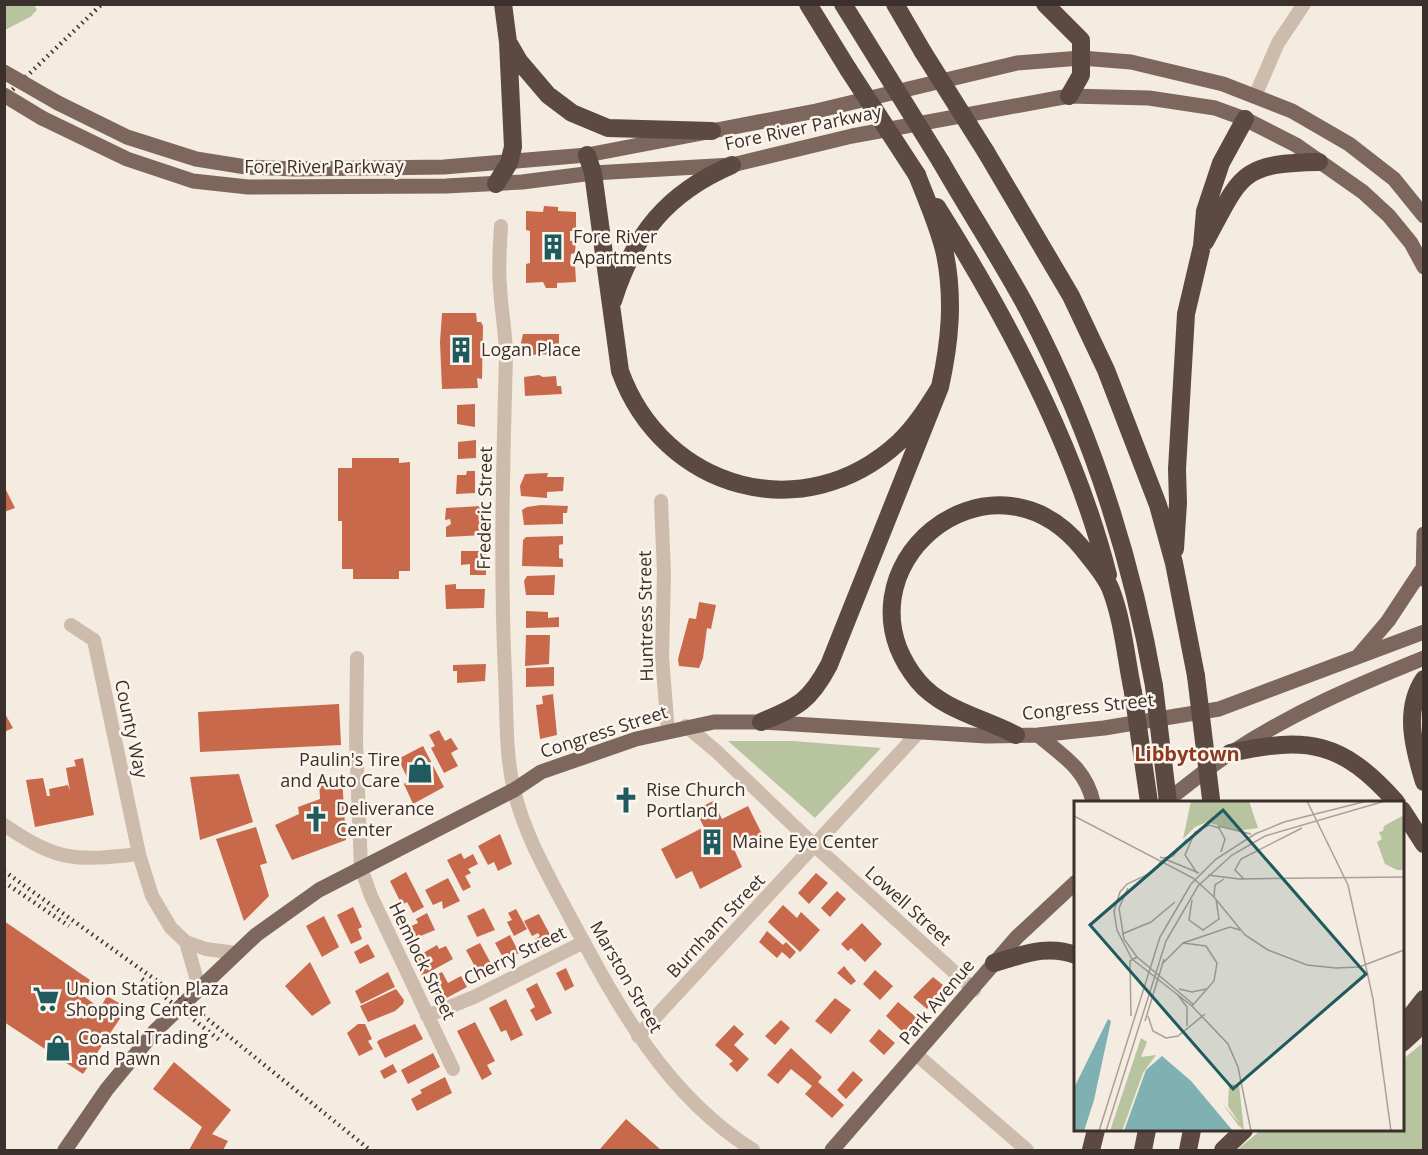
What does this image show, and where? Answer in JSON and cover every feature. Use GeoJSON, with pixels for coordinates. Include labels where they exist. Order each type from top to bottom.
{"type":"FeatureCollection","features":[{"type":"Feature","properties":{"kind":"highway"},"geometry":{"type":"LineString","coordinates":[[495,183],[509,163],[513,147],[508,42],[503,4]]}},
{"type":"Feature","properties":{"kind":"highway"},"geometry":{"type":"LineString","coordinates":[[808,4],[976,270],[1033,377],[1092,522],[1111,588],[1134,692],[1149,801]]}},
{"type":"Feature","properties":{"kind":"highway"},"geometry":{"type":"LineString","coordinates":[[843,4],[941,162],[1027,308],[1069,398],[1099,473],[1117,529],[1146,640],[1154,686],[1166,801]]}},
{"type":"Feature","properties":{"kind":"highway"},"geometry":{"type":"LineString","coordinates":[[895,4],[1071,296],[1106,370],[1158,505],[1174,563],[1196,676],[1211,801]]}},
{"type":"Feature","properties":{"kind":"highway"},"geometry":{"type":"LineString","coordinates":[[1045,4],[1081,40],[1081,75],[1069,96]]}},
{"type":"Feature","properties":{"kind":"highway"},"geometry":{"type":"LineString","coordinates":[[508,42],[519,61],[548,95],[581,117],[608,128],[712,131]]}},
{"type":"Feature","properties":{"kind":"highway"},"geometry":{"type":"LineString","coordinates":[[1174,563],[1186,314],[1202,246],[1205,211],[1221,163],[1245,119]]}},
{"type":"Feature","properties":{"kind":"highway"},"geometry":{"type":"LineString","coordinates":[[1202,246],[1233,190],[1245,177],[1265,166],[1279,163],[1319,162]]}},
{"type":"Feature","properties":{"kind":"highway"},"geometry":{"type":"LineString","coordinates":[[590,164],[620,371],[642,416],[664,442],[692,464],[739,485],[771,490],[828,483],[854,473],[898,443],[922,415],[940,387]]}},
{"type":"Feature","properties":{"kind":"highway"},"geometry":{"type":"LineString","coordinates":[[611,306],[627,260],[656,216],[684,190],[732,165]]}},
{"type":"Feature","properties":{"kind":"highway"},"geometry":{"type":"LineString","coordinates":[[761,722],[797,707],[816,688],[829,665],[940,387],[949,345],[951,316],[947,268],[940,236],[917,175]]}},
{"type":"Feature","properties":{"kind":"highway"},"geometry":{"type":"LineString","coordinates":[[1016,735],[948,704],[920,683],[906,665],[896,644],[892,623],[897,582],[906,559],[918,542],[948,519],[978,507],[1002,505],[1030,511],[1063,528],[1092,560],[1111,588]]}},
{"type":"Feature","properties":{"kind":"highway"},"geometry":{"type":"LineString","coordinates":[[1424,679],[1411,709],[1416,754],[1424,782]]}},
{"type":"Feature","properties":{"kind":"highway"},"geometry":{"type":"LineString","coordinates":[[1230,753],[1287,742],[1321,747],[1353,762],[1367,772],[1395,801]]}},
{"type":"Feature","properties":{"kind":"highway"},"geometry":{"type":"LineString","coordinates":[[1404,813],[1424,844]]}},
{"type":"Feature","properties":{"kind":"highway"},"geometry":{"type":"LineString","coordinates":[[994,963],[1045,949],[1074,955]]}},
{"type":"Feature","properties":{"kind":"highway"},"geometry":{"type":"LineString","coordinates":[[1404,1025],[1424,999]]}},
{"type":"Feature","properties":{"kind":"highway"},"geometry":{"type":"LineString","coordinates":[[1404,1041],[1424,1023]]}},
{"type":"Feature","properties":{"kind":"highway"},"geometry":{"type":"LineString","coordinates":[[1091,1150],[1096,1131]]}},
{"type":"Feature","properties":{"kind":"highway"},"geometry":{"type":"LineString","coordinates":[[1143,1150],[1147,1131]]}},
{"type":"Feature","properties":{"kind":"highway"},"geometry":{"type":"LineString","coordinates":[[1188,1150],[1192,1131]]}},
{"type":"Feature","properties":{"kind":"highway"},"geometry":{"type":"LineString","coordinates":[[1223,1150],[1243,1131]]}},
{"type":"Feature","properties":{"kind":"main road","name":"Fore River Parkway"},"geometry":{"type":"LineString","coordinates":[[4,95],[42,118],[127,159],[193,181],[248,187],[495,183],[590,164],[712,131],[816,111],[1017,63],[1082,58],[1131,62],[1223,84],[1292,111],[1349,144],[1394,179],[1424,216]]}},
{"type":"Feature","properties":{"kind":"main road","name":"Fore River Parkway"},"geometry":{"type":"LineString","coordinates":[[4,72],[58,103],[127,137],[196,159],[246,167],[295,169],[444,167],[509,163],[732,165],[852,136],[1069,96],[1149,99],[1215,108],[1245,119],[1296,145],[1363,192],[1389,216],[1411,243],[1424,267]]}},
{"type":"Feature","properties":{"kind":"main road"},"geometry":{"type":"LineString","coordinates":[[1245,119],[1256,96]]}},
{"type":"Feature","properties":{"kind":"main road"},"geometry":{"type":"LineString","coordinates":[[1358,657],[1422,576],[1424,534]]}},
{"type":"Feature","properties":{"kind":"main road","name":"Congress Street"},"geometry":{"type":"LineString","coordinates":[[65,1150],[123,1069],[199,987],[236,953],[297,904],[361,868],[514,789],[541,772],[636,739],[686,726],[714,722],[761,722],[918,733],[1016,735],[1104,728],[1219,709],[1424,632]]}},
{"type":"Feature","properties":{"kind":"main road"},"geometry":{"type":"LineString","coordinates":[[1167,801],[1230,753],[1314,704],[1424,658]]}},
{"type":"Feature","properties":{"kind":"main road"},"geometry":{"type":"LineString","coordinates":[[1038,735],[1074,763],[1086,777],[1093,801]]}},
{"type":"Feature","properties":{"kind":"main road","name":"Park Avenue"},"geometry":{"type":"LineString","coordinates":[[832,1150],[974,990],[1017,937],[1071,886]]}},
{"type":"Feature","properties":{"kind":"street"},"geometry":{"type":"LineString","coordinates":[[1256,96],[1278,43],[1304,4]]}},
{"type":"Feature","properties":{"kind":"street","name":"Frederic Street"},"geometry":{"type":"LineString","coordinates":[[501,226],[499,276],[506,350],[502,606],[507,750],[514,789]]}},
{"type":"Feature","properties":{"kind":"street","name":"Huntress Street"},"geometry":{"type":"LineString","coordinates":[[661,501],[664,573],[662,657],[668,732]]}},
{"type":"Feature","properties":{"kind":"street","name":"County Way"},"geometry":{"type":"LineString","coordinates":[[71,625],[94,640],[139,854],[152,896],[171,928],[186,942],[199,987]]}},
{"type":"Feature","properties":{"kind":"street","name":"Hemlock Street"},"geometry":{"type":"LineString","coordinates":[[357,658],[356,742],[361,868],[371,896],[453,1069]]}},
{"type":"Feature","properties":{"kind":"street","name":"Lowell Street"},"geometry":{"type":"LineString","coordinates":[[686,726],[716,751],[815,846],[974,990]]}},
{"type":"Feature","properties":{"kind":"street","name":"Burnham Street"},"geometry":{"type":"LineString","coordinates":[[638,1036],[918,733]]}},
{"type":"Feature","properties":{"kind":"street","name":"Marston Street"},"geometry":{"type":"LineString","coordinates":[[514,789],[526,825],[584,942],[638,1036],[673,1082],[697,1107],[753,1150]]}},
{"type":"Feature","properties":{"kind":"street"},"geometry":{"type":"LineString","coordinates":[[4,825],[33,845],[62,857],[93,859],[139,854]]}},
{"type":"Feature","properties":{"kind":"street"},"geometry":{"type":"LineString","coordinates":[[186,942],[206,949],[236,953]]}},
{"type":"Feature","properties":{"kind":"street","name":"Cherry Street"},"geometry":{"type":"LineString","coordinates":[[428,1016],[483,993],[584,942]]}},
{"type":"Feature","properties":{"kind":"street"},"geometry":{"type":"LineString","coordinates":[[917,1055],[1028,1150]]}},
{"type":"Feature","properties":{"kind":"green space"},"geometry":{"type":"Polygon","coordinates":[[[5,4],[34,5],[37,10],[30,17],[5,30],[5,4]]]}},
{"type":"Feature","properties":{"kind":"green space"},"geometry":{"type":"Polygon","coordinates":[[[728,741],[793,741],[881,748],[815,818],[728,741]]]}},
{"type":"Feature","properties":{"kind":"green space"},"geometry":{"type":"Polygon","coordinates":[[[1423,1043],[1423,1150],[1237,1150],[1260,1131],[1404,1131],[1404,1058],[1423,1043]]]}},
{"type":"Feature","properties":{"kind":"building","name":"Fore River Apartments"},"geometry":{"type":"Polygon","coordinates":[[[544,206],[558,207],[558,211],[576,212],[576,231],[570,231],[570,241],[576,240],[575,253],[571,254],[570,264],[575,264],[576,282],[557,283],[557,288],[546,288],[543,282],[526,283],[526,264],[530,263],[530,231],[526,230],[526,211],[543,212],[544,206]]]}},
{"type":"Feature","properties":{"kind":"building","name":"Logan Place"},"geometry":{"type":"Polygon","coordinates":[[[442,313],[476,313],[477,322],[481,322],[483,326],[482,379],[477,378],[478,388],[442,389],[440,342],[442,313]]]}},
{"type":"Feature","properties":{"kind":"building"},"geometry":{"type":"Polygon","coordinates":[[[523,334],[559,334],[559,354],[524,355],[521,343],[523,334]]]}},
{"type":"Feature","properties":{"kind":"building"},"geometry":{"type":"Polygon","coordinates":[[[556,376],[557,386],[561,386],[562,394],[525,396],[524,377],[556,376]]]}},
{"type":"Feature","properties":{"kind":"building"},"geometry":{"type":"Polygon","coordinates":[[[475,404],[475,427],[457,424],[457,405],[475,404]]]}},
{"type":"Feature","properties":{"kind":"building"},"geometry":{"type":"Polygon","coordinates":[[[476,440],[476,458],[458,459],[458,442],[476,440]]]}},
{"type":"Feature","properties":{"kind":"building"},"geometry":{"type":"Polygon","coordinates":[[[352,458],[399,458],[399,463],[410,462],[410,571],[399,571],[399,579],[353,579],[353,569],[342,569],[342,521],[338,521],[338,468],[352,468],[352,458]]]}},
{"type":"Feature","properties":{"kind":"building"},"geometry":{"type":"Polygon","coordinates":[[[467,471],[475,471],[475,493],[456,494],[457,475],[466,475],[467,471]]]}},
{"type":"Feature","properties":{"kind":"building"},"geometry":{"type":"Polygon","coordinates":[[[548,473],[547,477],[564,477],[563,491],[547,492],[547,498],[521,496],[520,486],[525,474],[548,473]]]}},
{"type":"Feature","properties":{"kind":"building"},"geometry":{"type":"Polygon","coordinates":[[[4,486],[15,508],[4,512],[4,486]]]}},
{"type":"Feature","properties":{"kind":"building"},"geometry":{"type":"Polygon","coordinates":[[[541,505],[568,506],[567,513],[563,513],[563,524],[524,525],[522,510],[541,505]]]}},
{"type":"Feature","properties":{"kind":"building"},"geometry":{"type":"Polygon","coordinates":[[[482,506],[484,535],[446,537],[446,527],[451,524],[450,519],[445,520],[446,508],[482,506]]]}},
{"type":"Feature","properties":{"kind":"building"},"geometry":{"type":"Polygon","coordinates":[[[563,536],[563,544],[559,545],[559,558],[563,559],[563,567],[522,566],[523,540],[526,537],[563,536]]]}},
{"type":"Feature","properties":{"kind":"building"},"geometry":{"type":"Polygon","coordinates":[[[461,551],[486,551],[486,575],[470,575],[470,564],[461,565],[461,551]]]}},
{"type":"Feature","properties":{"kind":"building"},"geometry":{"type":"Polygon","coordinates":[[[555,575],[554,595],[526,595],[524,581],[527,576],[555,575]]]}},
{"type":"Feature","properties":{"kind":"building"},"geometry":{"type":"Polygon","coordinates":[[[456,584],[456,589],[485,589],[484,608],[446,609],[445,585],[456,584]]]}},
{"type":"Feature","properties":{"kind":"building"},"geometry":{"type":"Polygon","coordinates":[[[699,602],[716,605],[711,629],[707,628],[703,658],[699,668],[679,666],[678,659],[689,618],[696,619],[699,602]]]}},
{"type":"Feature","properties":{"kind":"building"},"geometry":{"type":"Polygon","coordinates":[[[526,611],[548,612],[548,618],[559,617],[559,627],[526,628],[526,611]]]}},
{"type":"Feature","properties":{"kind":"building"},"geometry":{"type":"Polygon","coordinates":[[[526,635],[550,635],[549,664],[525,666],[526,635]]]}},
{"type":"Feature","properties":{"kind":"building"},"geometry":{"type":"Polygon","coordinates":[[[486,664],[485,681],[457,683],[457,671],[453,671],[453,665],[486,664]]]}},
{"type":"Feature","properties":{"kind":"building"},"geometry":{"type":"Polygon","coordinates":[[[554,667],[554,686],[526,687],[526,668],[554,667]]]}},
{"type":"Feature","properties":{"kind":"building"},"geometry":{"type":"Polygon","coordinates":[[[553,694],[557,735],[540,739],[536,705],[543,704],[542,696],[553,694]]]}},
{"type":"Feature","properties":{"kind":"building"},"geometry":{"type":"Polygon","coordinates":[[[339,704],[341,745],[200,752],[198,712],[339,704]]]}},
{"type":"Feature","properties":{"kind":"building"},"geometry":{"type":"Polygon","coordinates":[[[4,712],[13,728],[4,732],[4,712]]]}},
{"type":"Feature","properties":{"kind":"building"},"geometry":{"type":"Polygon","coordinates":[[[439,730],[445,741],[451,738],[458,749],[451,753],[458,766],[444,773],[431,748],[435,746],[429,735],[439,730]]]}},
{"type":"Feature","properties":{"kind":"building","name":"Paulin's Tire and Auto Care"},"geometry":{"type":"Polygon","coordinates":[[[423,746],[444,787],[413,804],[404,784],[409,781],[398,759],[423,746]]]}},
{"type":"Feature","properties":{"kind":"building"},"geometry":{"type":"Polygon","coordinates":[[[83,758],[94,815],[35,827],[26,780],[43,778],[47,796],[50,796],[49,789],[68,785],[70,791],[66,768],[76,766],[74,760],[83,758]]]}},
{"type":"Feature","properties":{"kind":"building"},"geometry":{"type":"Polygon","coordinates":[[[239,774],[253,822],[200,840],[190,777],[239,774]]]}},
{"type":"Feature","properties":{"kind":"building","name":"Deliverance Center"},"geometry":{"type":"Polygon","coordinates":[[[342,777],[346,840],[292,860],[275,825],[299,814],[298,807],[320,799],[319,780],[342,777]]]}},
{"type":"Feature","properties":{"kind":"building","name":"Maine Eye Center"},"geometry":{"type":"Polygon","coordinates":[[[713,801],[722,819],[748,806],[762,834],[734,849],[742,867],[700,889],[692,871],[676,879],[661,849],[704,827],[695,810],[713,801]]]}},
{"type":"Feature","properties":{"kind":"building"},"geometry":{"type":"Polygon","coordinates":[[[256,827],[267,863],[260,865],[269,896],[244,921],[216,839],[256,827]]]}},
{"type":"Feature","properties":{"kind":"building"},"geometry":{"type":"Polygon","coordinates":[[[500,834],[512,864],[498,871],[494,862],[488,865],[478,846],[500,834]]]}},
{"type":"Feature","properties":{"kind":"building"},"geometry":{"type":"Polygon","coordinates":[[[461,853],[464,859],[473,854],[478,864],[468,869],[471,873],[465,876],[471,887],[463,891],[447,860],[461,853]]]}},
{"type":"Feature","properties":{"kind":"building"},"geometry":{"type":"Polygon","coordinates":[[[406,872],[424,907],[413,913],[407,902],[402,905],[390,881],[406,872]]]}},
{"type":"Feature","properties":{"kind":"building"},"geometry":{"type":"Polygon","coordinates":[[[816,873],[828,883],[809,904],[798,893],[816,873]]]}},
{"type":"Feature","properties":{"kind":"building"},"geometry":{"type":"Polygon","coordinates":[[[448,878],[460,901],[443,909],[442,901],[433,905],[425,890],[448,878]]]}},
{"type":"Feature","properties":{"kind":"building"},"geometry":{"type":"Polygon","coordinates":[[[837,891],[846,899],[830,917],[821,908],[837,891]]]}},
{"type":"Feature","properties":{"kind":"building"},"geometry":{"type":"Polygon","coordinates":[[[783,905],[797,918],[801,912],[820,930],[800,952],[768,922],[783,905]]]}},
{"type":"Feature","properties":{"kind":"building"},"geometry":{"type":"Polygon","coordinates":[[[353,907],[362,927],[358,929],[362,939],[351,944],[337,915],[353,907]]]}},
{"type":"Feature","properties":{"kind":"building"},"geometry":{"type":"Polygon","coordinates":[[[484,908],[495,930],[477,937],[467,916],[484,908]]]}},
{"type":"Feature","properties":{"kind":"building"},"geometry":{"type":"Polygon","coordinates":[[[516,909],[527,929],[514,936],[507,922],[512,920],[508,913],[516,909]]]}},
{"type":"Feature","properties":{"kind":"building"},"geometry":{"type":"Polygon","coordinates":[[[427,913],[435,930],[406,942],[400,931],[418,923],[416,919],[427,913]]]}},
{"type":"Feature","properties":{"kind":"building"},"geometry":{"type":"Polygon","coordinates":[[[539,914],[554,942],[540,949],[535,939],[540,936],[538,933],[532,936],[524,921],[539,914]]]}},
{"type":"Feature","properties":{"kind":"building"},"geometry":{"type":"Polygon","coordinates":[[[324,916],[339,947],[322,957],[306,926],[324,916]]]}},
{"type":"Feature","properties":{"kind":"building","name":"Union Station Plaza Shopping Center"},"geometry":{"type":"Polygon","coordinates":[[[4,921],[90,980],[82,995],[100,1008],[107,996],[119,1003],[115,1010],[123,1014],[83,1074],[4,1022],[4,921]]]}},
{"type":"Feature","properties":{"kind":"building"},"geometry":{"type":"Polygon","coordinates":[[[862,923],[882,944],[865,962],[851,948],[848,951],[841,944],[862,923]]]}},
{"type":"Feature","properties":{"kind":"building"},"geometry":{"type":"Polygon","coordinates":[[[767,931],[783,945],[786,942],[796,952],[790,959],[782,952],[777,958],[759,942],[767,931]]]}},
{"type":"Feature","properties":{"kind":"building"},"geometry":{"type":"Polygon","coordinates":[[[510,935],[519,953],[505,961],[495,943],[510,935]]]}},
{"type":"Feature","properties":{"kind":"building"},"geometry":{"type":"Polygon","coordinates":[[[480,943],[495,971],[481,978],[466,950],[480,943]]]}},
{"type":"Feature","properties":{"kind":"building"},"geometry":{"type":"Polygon","coordinates":[[[368,944],[375,957],[360,964],[354,952],[368,944]]]}},
{"type":"Feature","properties":{"kind":"building"},"geometry":{"type":"Polygon","coordinates":[[[437,945],[439,949],[446,946],[453,959],[422,976],[414,961],[420,958],[418,956],[437,945]]]}},
{"type":"Feature","properties":{"kind":"building"},"geometry":{"type":"Polygon","coordinates":[[[310,962],[331,1003],[312,1016],[285,986],[310,962]]]}},
{"type":"Feature","properties":{"kind":"building"},"geometry":{"type":"Polygon","coordinates":[[[844,966],[856,981],[851,985],[837,973],[844,966]]]}},
{"type":"Feature","properties":{"kind":"building"},"geometry":{"type":"Polygon","coordinates":[[[566,968],[574,986],[565,991],[556,973],[566,968]]]}},
{"type":"Feature","properties":{"kind":"building"},"geometry":{"type":"Polygon","coordinates":[[[875,970],[893,986],[880,1000],[863,984],[875,970]]]}},
{"type":"Feature","properties":{"kind":"building"},"geometry":{"type":"Polygon","coordinates":[[[388,972],[395,987],[361,1004],[355,991],[388,972]]]}},
{"type":"Feature","properties":{"kind":"building"},"geometry":{"type":"Polygon","coordinates":[[[442,972],[448,983],[461,976],[467,987],[439,1002],[427,979],[442,972]]]}},
{"type":"Feature","properties":{"kind":"building"},"geometry":{"type":"Polygon","coordinates":[[[933,977],[943,985],[927,1009],[913,997],[933,977]]]}},
{"type":"Feature","properties":{"kind":"building"},"geometry":{"type":"Polygon","coordinates":[[[537,983],[552,1013],[536,1021],[530,1010],[535,1007],[526,989],[537,983]]]}},
{"type":"Feature","properties":{"kind":"building"},"geometry":{"type":"Polygon","coordinates":[[[396,989],[404,1000],[403,1004],[395,1011],[368,1022],[360,1006],[396,989]]]}},
{"type":"Feature","properties":{"kind":"building"},"geometry":{"type":"Polygon","coordinates":[[[835,998],[851,1010],[831,1034],[815,1021],[835,998]]]}},
{"type":"Feature","properties":{"kind":"building"},"geometry":{"type":"Polygon","coordinates":[[[506,999],[523,1035],[511,1041],[506,1030],[501,1032],[489,1008],[506,999]]]}},
{"type":"Feature","properties":{"kind":"building"},"geometry":{"type":"Polygon","coordinates":[[[898,1002],[917,1018],[904,1033],[886,1016],[898,1002]]]}},
{"type":"Feature","properties":{"kind":"building"},"geometry":{"type":"Polygon","coordinates":[[[781,1020],[790,1028],[775,1045],[765,1036],[781,1020]]]}},
{"type":"Feature","properties":{"kind":"building"},"geometry":{"type":"Polygon","coordinates":[[[475,1022],[495,1061],[487,1065],[492,1074],[482,1080],[457,1031],[475,1022]]]}},
{"type":"Feature","properties":{"kind":"building"},"geometry":{"type":"Polygon","coordinates":[[[358,1024],[365,1024],[372,1039],[368,1041],[373,1049],[359,1056],[347,1033],[358,1024]]]}},
{"type":"Feature","properties":{"kind":"building"},"geometry":{"type":"Polygon","coordinates":[[[415,1024],[423,1039],[385,1058],[377,1042],[415,1024]]]}},
{"type":"Feature","properties":{"kind":"building"},"geometry":{"type":"Polygon","coordinates":[[[734,1025],[744,1034],[734,1045],[749,1059],[737,1072],[729,1064],[733,1061],[715,1045],[734,1025]]]}},
{"type":"Feature","properties":{"kind":"building"},"geometry":{"type":"Polygon","coordinates":[[[879,1029],[895,1043],[884,1055],[869,1041],[879,1029]]]}},
{"type":"Feature","properties":{"kind":"building"},"geometry":{"type":"Polygon","coordinates":[[[791,1048],[822,1077],[818,1082],[844,1105],[832,1118],[805,1094],[812,1086],[791,1069],[778,1084],[767,1075],[791,1048]]]}},
{"type":"Feature","properties":{"kind":"building"},"geometry":{"type":"Polygon","coordinates":[[[433,1053],[440,1067],[408,1084],[401,1070],[433,1053]]]}},
{"type":"Feature","properties":{"kind":"building"},"geometry":{"type":"Polygon","coordinates":[[[174,1062],[231,1110],[212,1134],[228,1141],[223,1150],[189,1150],[202,1127],[153,1089],[174,1062]]]}},
{"type":"Feature","properties":{"kind":"building"},"geometry":{"type":"Polygon","coordinates":[[[393,1064],[397,1072],[384,1079],[380,1071],[393,1064]]]}},
{"type":"Feature","properties":{"kind":"building"},"geometry":{"type":"Polygon","coordinates":[[[853,1071],[863,1080],[846,1099],[837,1090],[853,1071]]]}},
{"type":"Feature","properties":{"kind":"building"},"geometry":{"type":"Polygon","coordinates":[[[445,1077],[452,1093],[417,1111],[411,1099],[422,1093],[420,1090],[445,1077]]]}},
{"type":"Feature","properties":{"kind":"building"},"geometry":{"type":"Polygon","coordinates":[[[626,1119],[661,1150],[600,1149],[626,1119]]]}},
{"type":"Feature","properties":{"kind":"railway"},"geometry":{"type":"LineString","coordinates":[[4,98],[102,4]]}},
{"type":"Feature","properties":{"kind":"railway"},"geometry":{"type":"LineString","coordinates":[[4,871],[185,1001],[370,1150]]}},
{"type":"Feature","properties":{"kind":"railway"},"geometry":{"type":"LineString","coordinates":[[4,882],[69,926]]}},
{"type":"Feature","properties":{"kind":"railway"},"geometry":{"type":"LineString","coordinates":[[142,979],[222,1042]]}},
{"type":"Feature","properties":{"kind":"place","name":"Fore River Apartments"},"geometry":{"type":"Point","coordinates":[553,247]}},
{"type":"Feature","properties":{"kind":"place","name":"Logan Place"},"geometry":{"type":"Point","coordinates":[461,350]}},
{"type":"Feature","properties":{"kind":"place","name":"Paulin's Tire and Auto Care"},"geometry":{"type":"Point","coordinates":[420,770]}},
{"type":"Feature","properties":{"kind":"place","name":"Rise Church Portland"},"geometry":{"type":"Point","coordinates":[626,800]}},
{"type":"Feature","properties":{"kind":"place","name":"Deliverance Center"},"geometry":{"type":"Point","coordinates":[316,819]}},
{"type":"Feature","properties":{"kind":"place","name":"Maine Eye Center"},"geometry":{"type":"Point","coordinates":[712,842]}},
{"type":"Feature","properties":{"kind":"place","name":"Union Station Plaza Shopping Center"},"geometry":{"type":"Point","coordinates":[46,999]}},
{"type":"Feature","properties":{"kind":"place","name":"Coastal Trading and Pawn"},"geometry":{"type":"Point","coordinates":[58,1048]}},
{"type":"Feature","properties":{"kind":"district","name":"Libbytown"},"geometry":{"type":"Point","coordinates":[1187,754]}}]}
